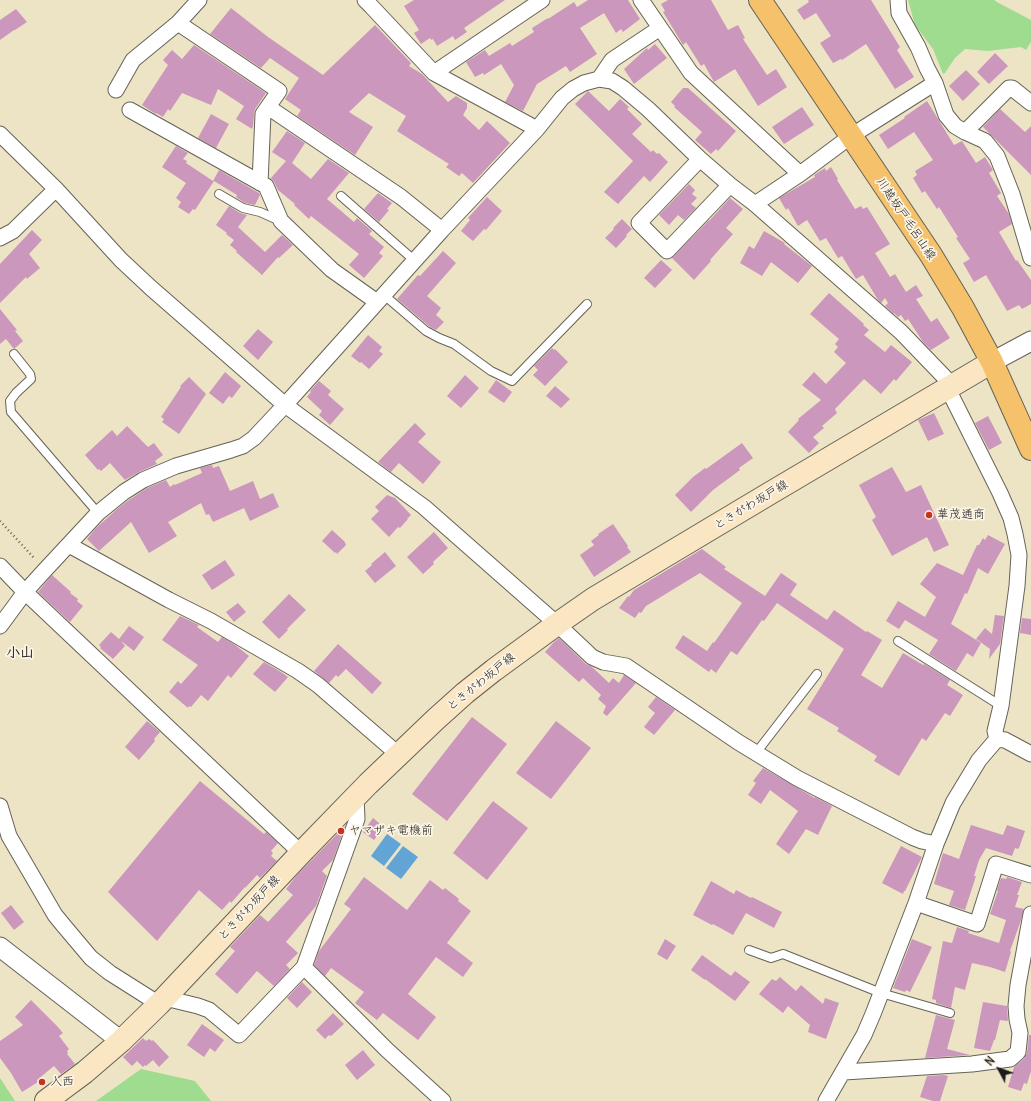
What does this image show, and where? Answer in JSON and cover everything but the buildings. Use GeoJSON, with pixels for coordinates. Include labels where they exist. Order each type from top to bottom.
{"type":"FeatureCollection","features":[{"type":"Feature","properties":{"kind":"main road","name":"川越坂戸毛呂山線"},"geometry":{"type":"LineString","coordinates":[[760,0],[931,255],[963,308],[992,362],[1031,449]]}},
{"type":"Feature","properties":{"kind":"main road","name":"ときがわ坂戸線"},"geometry":{"type":"LineString","coordinates":[[46,1101],[85,1072],[121,1041],[162,1001],[300,853],[356,797],[465,693],[494,670],[594,599],[992,362]]}},
{"type":"Feature","properties":{"kind":"street"},"geometry":{"type":"LineString","coordinates":[[116,90],[133,60],[178,23],[199,0]]}},
{"type":"Feature","properties":{"kind":"street"},"geometry":{"type":"LineString","coordinates":[[434,73],[542,0]]}},
{"type":"Feature","properties":{"kind":"street"},"geometry":{"type":"LineString","coordinates":[[641,0],[691,73],[800,174]]}},
{"type":"Feature","properties":{"kind":"street"},"geometry":{"type":"LineString","coordinates":[[898,0],[899,13],[918,47],[935,83],[946,115],[955,126],[985,141],[998,156],[1012,194],[1031,258]]}},
{"type":"Feature","properties":{"kind":"street"},"geometry":{"type":"LineString","coordinates":[[372,2],[434,73],[537,129]]}},
{"type":"Feature","properties":{"kind":"street"},"geometry":{"type":"LineString","coordinates":[[178,23],[280,91],[263,114],[260,183]]}},
{"type":"Feature","properties":{"kind":"street"},"geometry":{"type":"LineString","coordinates":[[599,79],[612,60],[660,28]]}},
{"type":"Feature","properties":{"kind":"street"},"geometry":{"type":"LineString","coordinates":[[0,626],[25,592],[45,570],[98,513],[124,492],[143,480],[176,466],[243,446],[254,438],[442,230],[537,129],[562,98],[573,89],[584,83],[599,79],[612,81],[623,88],[648,109],[700,159],[755,204],[901,332],[950,388],[1011,518],[1019,555],[1017,586],[1001,706],[995,731],[997,739]]}},
{"type":"Feature","properties":{"kind":"street"},"geometry":{"type":"LineString","coordinates":[[755,204],[800,174],[851,136],[935,83]]}},
{"type":"Feature","properties":{"kind":"street"},"geometry":{"type":"LineString","coordinates":[[965,132],[1009,88],[1012,88],[1031,103]]}},
{"type":"Feature","properties":{"kind":"street"},"geometry":{"type":"LineString","coordinates":[[268,107],[401,198],[442,230]]}},
{"type":"Feature","properties":{"kind":"street"},"geometry":{"type":"LineString","coordinates":[[130,110],[266,186],[281,221],[332,270],[381,298]]}},
{"type":"Feature","properties":{"kind":"street"},"geometry":{"type":"LineString","coordinates":[[0,134],[56,189],[121,260],[285,405],[424,507],[557,624],[592,657],[603,662],[626,666],[738,742],[797,778],[912,837],[936,844]]}},
{"type":"Feature","properties":{"kind":"street"},"geometry":{"type":"LineString","coordinates":[[700,159],[639,223],[667,251],[730,185]]}},
{"type":"Feature","properties":{"kind":"street"},"geometry":{"type":"LineString","coordinates":[[0,238],[13,231],[56,189]]}},
{"type":"Feature","properties":{"kind":"street"},"geometry":{"type":"LineString","coordinates":[[992,362],[1031,341]]}},
{"type":"Feature","properties":{"kind":"street"},"geometry":{"type":"LineString","coordinates":[[69,545],[169,600],[211,621],[298,671],[318,685],[399,755]]}},
{"type":"Feature","properties":{"kind":"street"},"geometry":{"type":"LineString","coordinates":[[0,566],[25,592],[300,853]]}},
{"type":"Feature","properties":{"kind":"street"},"geometry":{"type":"LineString","coordinates":[[997,739],[1005,740],[1031,754]]}},
{"type":"Feature","properties":{"kind":"street"},"geometry":{"type":"LineString","coordinates":[[826,1101],[864,1035],[873,1014],[916,903],[936,844],[953,803],[979,760],[997,739]]}},
{"type":"Feature","properties":{"kind":"street"},"geometry":{"type":"LineString","coordinates":[[0,806],[9,836],[55,915],[91,958],[110,973],[162,1001],[198,1006],[209,1010],[239,1035],[304,967],[357,819],[356,797]]}},
{"type":"Feature","properties":{"kind":"street"},"geometry":{"type":"LineString","coordinates":[[916,903],[977,924],[996,864],[1031,874]]}},
{"type":"Feature","properties":{"kind":"street"},"geometry":{"type":"LineString","coordinates":[[844,1072],[972,1064],[1010,1059],[1018,1052],[1020,1033],[1016,1006],[1018,985],[1031,914]]}},
{"type":"Feature","properties":{"kind":"street"},"geometry":{"type":"LineString","coordinates":[[0,948],[121,1041]]}},
{"type":"Feature","properties":{"kind":"street"},"geometry":{"type":"LineString","coordinates":[[304,967],[387,1050],[443,1101]]}},
{"type":"Feature","properties":{"kind":"lane"},"geometry":{"type":"LineString","coordinates":[[219,194],[243,208],[260,212],[281,221]]}},
{"type":"Feature","properties":{"kind":"lane"},"geometry":{"type":"LineString","coordinates":[[341,196],[415,261]]}},
{"type":"Feature","properties":{"kind":"lane"},"geometry":{"type":"LineString","coordinates":[[381,298],[426,331],[454,344],[490,371],[512,381],[587,304]]}},
{"type":"Feature","properties":{"kind":"lane"},"geometry":{"type":"LineString","coordinates":[[14,354],[30,374],[31,379],[10,401],[11,412],[98,513]]}},
{"type":"Feature","properties":{"kind":"lane"},"geometry":{"type":"LineString","coordinates":[[898,641],[1001,706]]}},
{"type":"Feature","properties":{"kind":"lane"},"geometry":{"type":"LineString","coordinates":[[756,753],[817,674]]}},
{"type":"Feature","properties":{"kind":"lane"},"geometry":{"type":"LineString","coordinates":[[749,950],[771,958],[783,954],[881,993],[950,1013]]}},
{"type":"Feature","properties":{"kind":"path"},"geometry":{"type":"LineString","coordinates":[[0,521],[45,570]]}},
{"type":"Feature","properties":{"kind":"green space"},"geometry":{"type":"Polygon","coordinates":[[[908,0],[995,0],[1031,20],[1031,42],[1026,50],[1021,47],[988,51],[965,49],[955,58],[943,74],[933,49],[915,25],[908,0]]]}},
{"type":"Feature","properties":{"kind":"green space"},"geometry":{"type":"Polygon","coordinates":[[[141,1069],[195,1081],[211,1101],[96,1101],[141,1069]]]}},
{"type":"Feature","properties":{"kind":"green space"},"geometry":{"type":"Polygon","coordinates":[[[0,1078],[15,1101],[0,1101],[0,1078]]]}},
{"type":"Feature","properties":{"kind":"water"},"geometry":{"type":"Polygon","coordinates":[[[387,834],[401,844],[384,866],[371,856],[387,834]]]}},
{"type":"Feature","properties":{"kind":"water"},"geometry":{"type":"Polygon","coordinates":[[[403,846],[418,857],[401,879],[386,868],[403,846]]]}},
{"type":"Feature","properties":{"kind":"place","name":"華茂通商"},"geometry":{"type":"Point","coordinates":[929,515]}},
{"type":"Feature","properties":{"kind":"place","name":"ヤマザキ電機前"},"geometry":{"type":"Point","coordinates":[341,831]}},
{"type":"Feature","properties":{"kind":"place","name":"入西"},"geometry":{"type":"Point","coordinates":[42,1082]}},
{"type":"Feature","properties":{"kind":"district","name":"小山"},"geometry":{"type":"Point","coordinates":[20,653]}}]}
